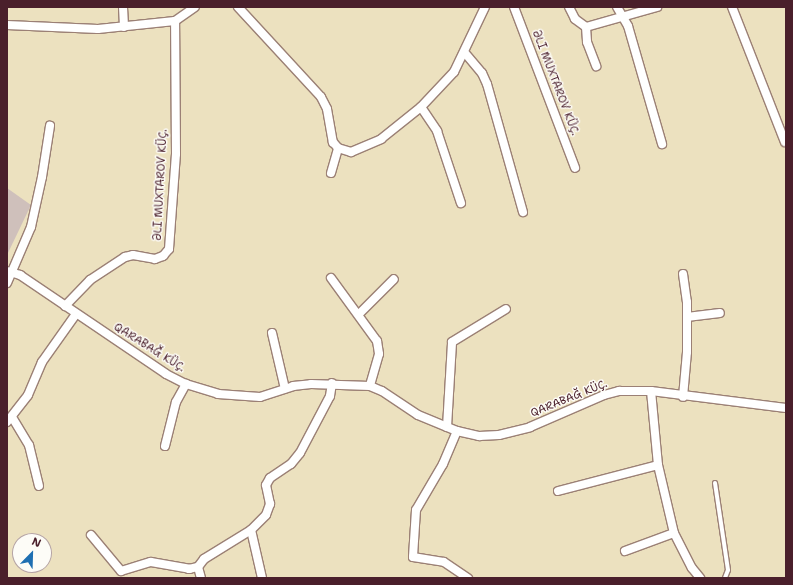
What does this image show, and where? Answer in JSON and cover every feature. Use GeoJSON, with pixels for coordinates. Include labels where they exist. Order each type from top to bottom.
{"type":"FeatureCollection","features":[{"type":"Feature","properties":{"kind":"street"},"geometry":{"type":"LineString","coordinates":[[123,7],[124,26]]}},
{"type":"Feature","properties":{"kind":"street"},"geometry":{"type":"LineString","coordinates":[[7,25],[98,29],[175,21],[195,7]]}},
{"type":"Feature","properties":{"kind":"street"},"geometry":{"type":"LineString","coordinates":[[238,7],[321,97],[326,109],[328,128],[338,148],[330,173]]}},
{"type":"Feature","properties":{"kind":"street"},"geometry":{"type":"LineString","coordinates":[[338,148],[351,152],[374,143],[421,107],[454,72],[465,53],[485,7]]}},
{"type":"Feature","properties":{"kind":"street","name":"ƏLI MUXTAROV KÜÇ."},"geometry":{"type":"LineString","coordinates":[[514,7],[575,168]]}},
{"type":"Feature","properties":{"kind":"street"},"geometry":{"type":"LineString","coordinates":[[570,7],[574,19],[586,27],[588,42],[596,66]]}},
{"type":"Feature","properties":{"kind":"street"},"geometry":{"type":"LineString","coordinates":[[617,7],[628,26],[662,144]]}},
{"type":"Feature","properties":{"kind":"street"},"geometry":{"type":"LineString","coordinates":[[586,27],[657,7]]}},
{"type":"Feature","properties":{"kind":"street"},"geometry":{"type":"LineString","coordinates":[[732,7],[786,142]]}},
{"type":"Feature","properties":{"kind":"street","name":"ƏLI MUXTAROV KÜÇ."},"geometry":{"type":"LineString","coordinates":[[65,306],[90,280],[125,257],[132,255],[155,259],[163,256],[169,249],[176,154],[175,21]]}},
{"type":"Feature","properties":{"kind":"street"},"geometry":{"type":"LineString","coordinates":[[465,53],[482,73],[487,84],[523,212]]}},
{"type":"Feature","properties":{"kind":"street"},"geometry":{"type":"LineString","coordinates":[[421,107],[437,131],[461,203]]}},
{"type":"Feature","properties":{"kind":"street"},"geometry":{"type":"LineString","coordinates":[[7,283],[10,271],[31,227],[42,177],[50,126]]}},
{"type":"Feature","properties":{"kind":"street","name":"QARABAĞ KÜÇ."},"geometry":{"type":"LineString","coordinates":[[10,271],[166,374],[186,384],[218,394],[244,398],[260,397],[285,389],[332,384],[370,386],[382,391],[418,415],[457,432],[479,436],[499,435],[530,427],[604,395],[632,390],[786,408]]}},
{"type":"Feature","properties":{"kind":"street"},"geometry":{"type":"LineString","coordinates":[[683,274],[687,317],[687,352],[683,397]]}},
{"type":"Feature","properties":{"kind":"street"},"geometry":{"type":"LineString","coordinates":[[331,278],[378,341],[379,354],[370,386]]}},
{"type":"Feature","properties":{"kind":"street"},"geometry":{"type":"LineString","coordinates":[[359,314],[394,279]]}},
{"type":"Feature","properties":{"kind":"street"},"geometry":{"type":"LineString","coordinates":[[447,427],[452,342],[506,309]]}},
{"type":"Feature","properties":{"kind":"street"},"geometry":{"type":"LineString","coordinates":[[687,317],[720,313]]}},
{"type":"Feature","properties":{"kind":"street"},"geometry":{"type":"LineString","coordinates":[[39,486],[28,445],[10,420],[28,395],[42,362],[76,314]]}},
{"type":"Feature","properties":{"kind":"street"},"geometry":{"type":"LineString","coordinates":[[272,333],[285,389]]}},
{"type":"Feature","properties":{"kind":"street"},"geometry":{"type":"LineString","coordinates":[[165,446],[176,402],[186,384]]}},
{"type":"Feature","properties":{"kind":"street"},"geometry":{"type":"LineString","coordinates":[[91,535],[121,571],[151,562],[188,569],[198,567],[204,559],[251,530],[270,510],[266,485],[270,478],[291,464],[300,452],[330,396],[332,384]]}},
{"type":"Feature","properties":{"kind":"street"},"geometry":{"type":"LineString","coordinates":[[650,392],[658,466],[674,533],[692,568],[700,578]]}},
{"type":"Feature","properties":{"kind":"street"},"geometry":{"type":"LineString","coordinates":[[457,432],[444,464],[416,510],[413,557],[444,562],[468,578]]}},
{"type":"Feature","properties":{"kind":"street"},"geometry":{"type":"LineString","coordinates":[[558,491],[658,466]]}},
{"type":"Feature","properties":{"kind":"street"},"geometry":{"type":"LineString","coordinates":[[251,530],[262,578]]}},
{"type":"Feature","properties":{"kind":"street"},"geometry":{"type":"LineString","coordinates":[[625,551],[674,533]]}},
{"type":"Feature","properties":{"kind":"street"},"geometry":{"type":"LineString","coordinates":[[198,567],[201,578]]}},
{"type":"Feature","properties":{"kind":"lane"},"geometry":{"type":"LineString","coordinates":[[716,483],[728,570],[725,578]]}},
{"type":"Feature","properties":{"kind":"shaded area"},"geometry":{"type":"Polygon","coordinates":[[[7,188],[31,205],[7,255],[7,188]]]}}]}
